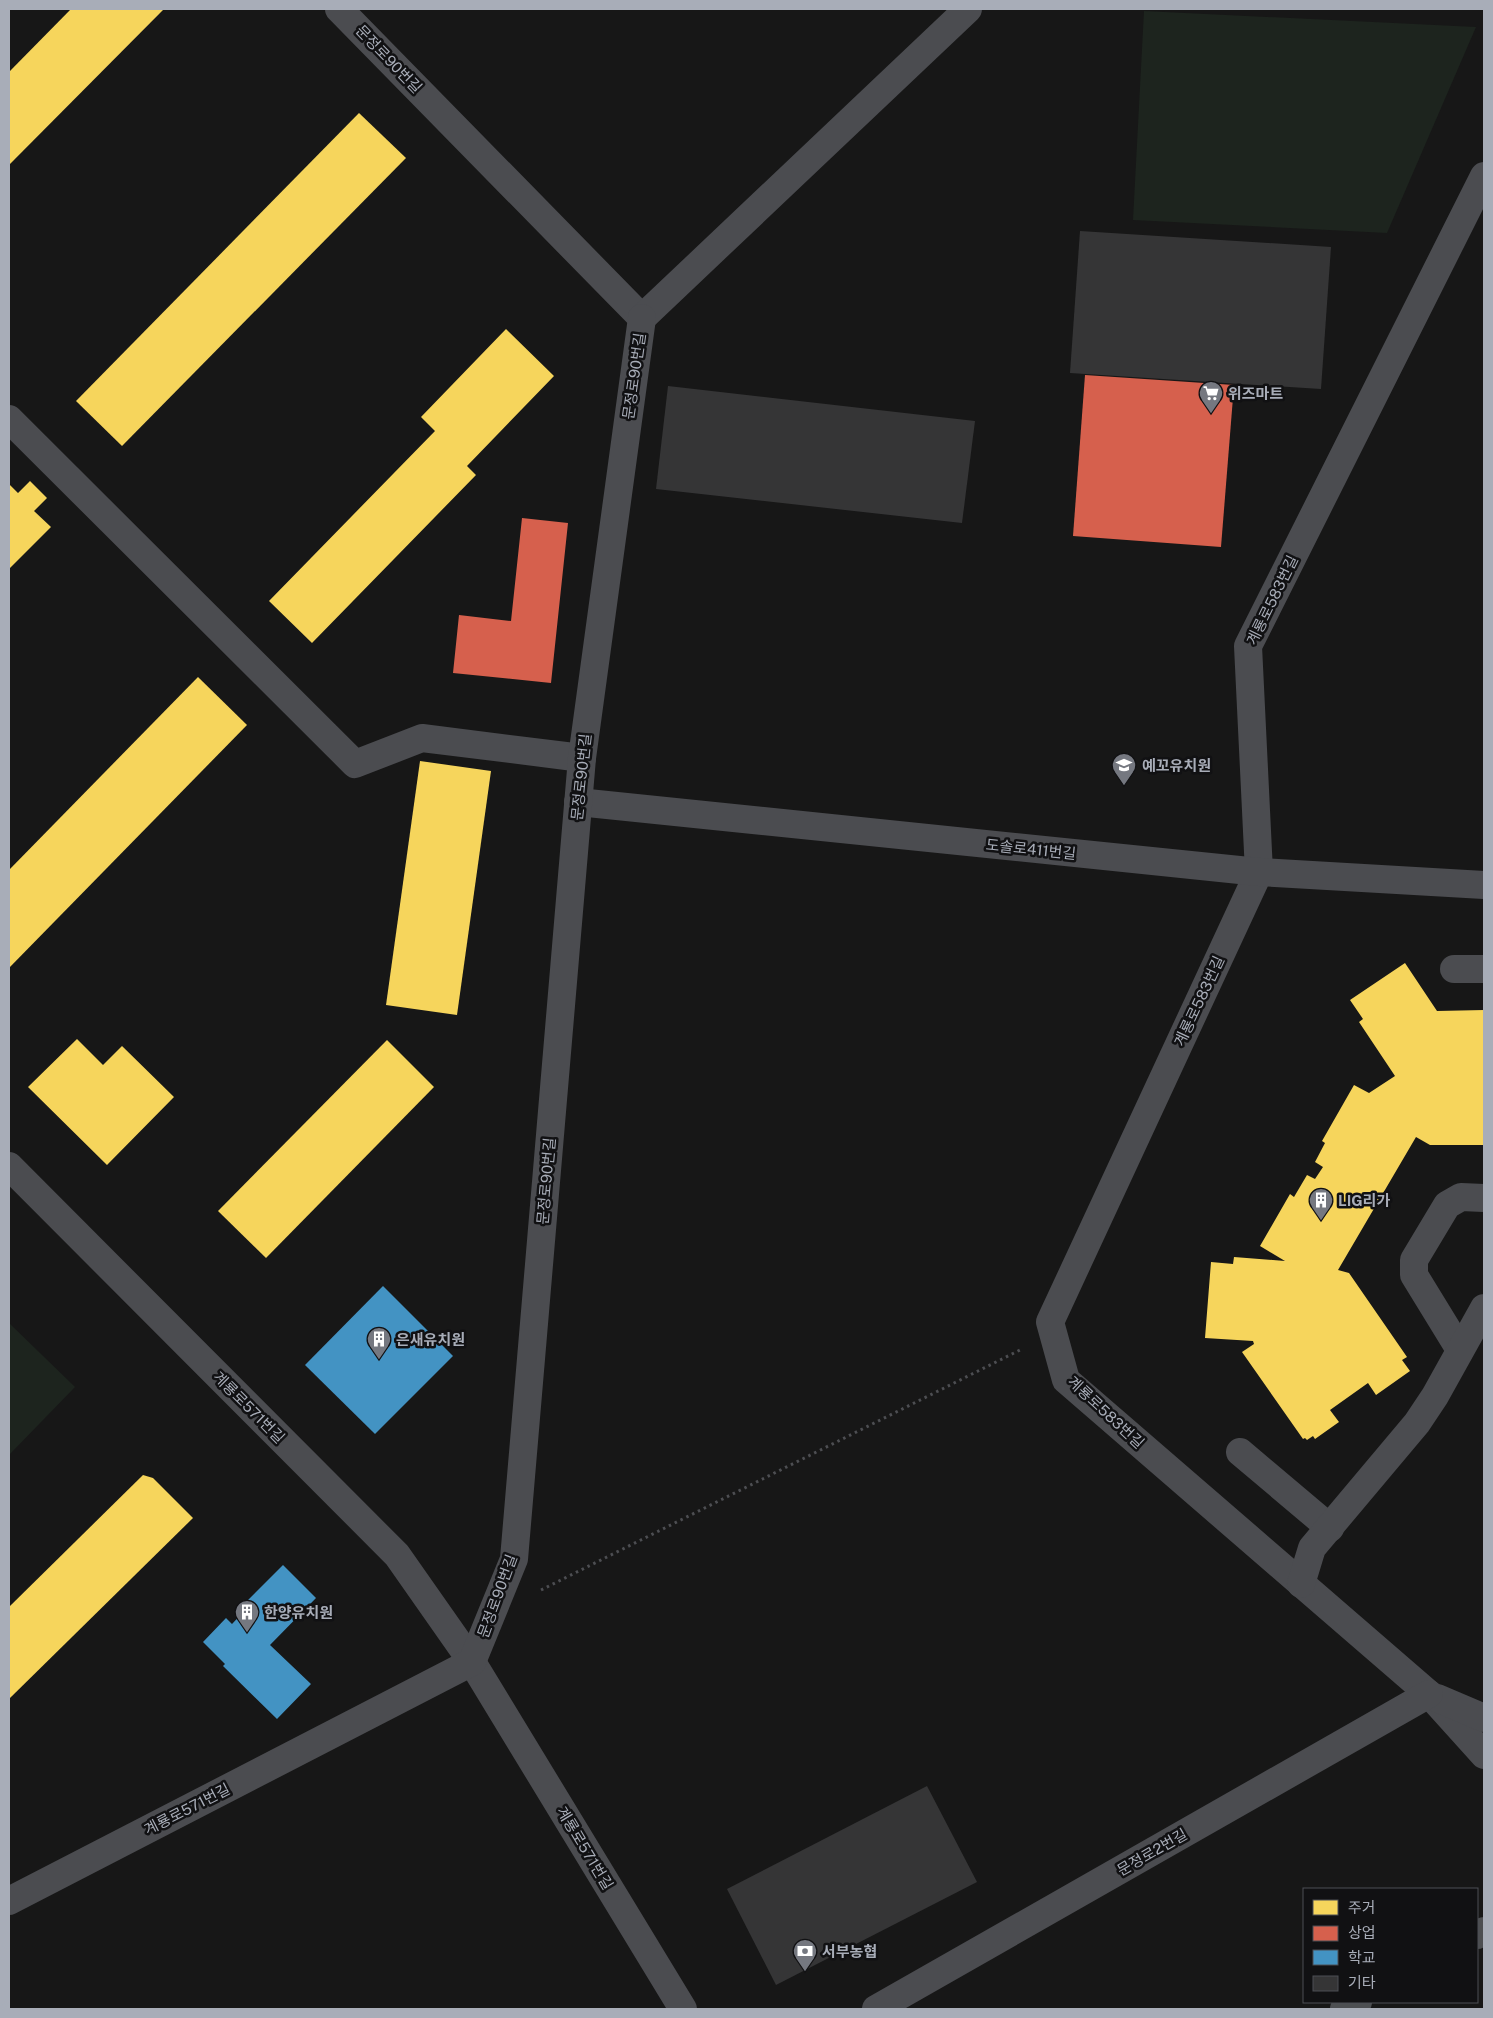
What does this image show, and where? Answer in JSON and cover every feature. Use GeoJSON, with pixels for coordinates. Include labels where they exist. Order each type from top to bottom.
{"type":"FeatureCollection","features":[{"type":"Feature","properties":{"kind":"main road"},"geometry":{"type":"LineString","coordinates":[[1344,2009],[1356,2003]]}},
{"type":"Feature","properties":{"kind":"street","name":"문정로90번길"},"geometry":{"type":"LineString","coordinates":[[339,9],[642,318],[582,758],[514,1559],[472,1662]]}},
{"type":"Feature","properties":{"kind":"street"},"geometry":{"type":"LineString","coordinates":[[642,318],[968,9]]}},
{"type":"Feature","properties":{"kind":"street","name":"계룡로583번길"},"geometry":{"type":"LineString","coordinates":[[1484,176],[1248,646],[1259,872],[1050,1322],[1066,1380],[1429,1694],[1484,1755]]}},
{"type":"Feature","properties":{"kind":"street"},"geometry":{"type":"LineString","coordinates":[[9,419],[356,764],[422,738],[582,758]]}},
{"type":"Feature","properties":{"kind":"street","name":"도솔로411번길"},"geometry":{"type":"LineString","coordinates":[[578,802],[1259,872],[1484,885]]}},
{"type":"Feature","properties":{"kind":"street"},"geometry":{"type":"LineString","coordinates":[[1454,969],[1484,969]]}},
{"type":"Feature","properties":{"kind":"street","name":"계룡로571번길"},"geometry":{"type":"LineString","coordinates":[[9,1166],[397,1555],[472,1662],[683,2009]]}},
{"type":"Feature","properties":{"kind":"street"},"geometry":{"type":"LineString","coordinates":[[1460,1350],[1414,1276],[1414,1260],[1447,1205],[1461,1198],[1484,1198]]}},
{"type":"Feature","properties":{"kind":"street"},"geometry":{"type":"LineString","coordinates":[[1301,1584],[1312,1548],[1417,1423],[1435,1396],[1484,1308]]}},
{"type":"Feature","properties":{"kind":"street"},"geometry":{"type":"LineString","coordinates":[[1240,1452],[1330,1528]]}},
{"type":"Feature","properties":{"kind":"street","name":"계룡로571번길"},"geometry":{"type":"LineString","coordinates":[[9,1901],[472,1662]]}},
{"type":"Feature","properties":{"kind":"street","name":"계룡로583번길"},"geometry":{"type":"LineString","coordinates":[[1429,1694],[1484,1718]]}},
{"type":"Feature","properties":{"kind":"street","name":"문정로2번길"},"geometry":{"type":"LineString","coordinates":[[876,2009],[1429,1694]]}},
{"type":"Feature","properties":{"kind":"path"},"geometry":{"type":"LineString","coordinates":[[501,1592],[536,1593],[1053,1333]]}},
{"type":"Feature","properties":{"kind":"shaded area"},"geometry":{"type":"Polygon","coordinates":[[[1144,11],[1476,27],[1387,233],[1133,220],[1144,11]]]}},
{"type":"Feature","properties":{"kind":"shaded area"},"geometry":{"type":"Polygon","coordinates":[[[9,1323],[75,1387],[9,1455],[9,1323]]]}},
{"type":"Feature","properties":{"kind":"building: 주거"},"geometry":{"type":"Polygon","coordinates":[[[71,9],[164,9],[9,165],[9,72],[71,9]]]}},
{"type":"Feature","properties":{"kind":"building: 주거"},"geometry":{"type":"Polygon","coordinates":[[[359,113],[406,158],[122,446],[76,401],[359,113]]]}},
{"type":"Feature","properties":{"kind":"building: 주거"},"geometry":{"type":"Polygon","coordinates":[[[506,329],[554,376],[467,466],[476,475],[312,643],[269,601],[435,431],[421,417],[506,329]]]}},
{"type":"Feature","properties":{"kind":"building: 주거"},"geometry":{"type":"Polygon","coordinates":[[[30,481],[47,498],[34,511],[51,527],[9,569],[9,484],[18,493],[30,481]]]}},
{"type":"Feature","properties":{"kind":"building: 주거"},"geometry":{"type":"Polygon","coordinates":[[[198,677],[247,725],[9,968],[9,870],[198,677]]]}},
{"type":"Feature","properties":{"kind":"building: 주거"},"geometry":{"type":"Polygon","coordinates":[[[420,761],[491,771],[457,1015],[386,1005],[420,761]]]}},
{"type":"Feature","properties":{"kind":"building: 주거","name":"LIG리가"},"geometry":{"type":"Polygon","coordinates":[[[1405,963],[1437,1011],[1484,1010],[1484,1145],[1430,1145],[1416,1137],[1338,1270],[1349,1273],[1407,1357],[1402,1360],[1410,1371],[1376,1395],[1368,1383],[1330,1410],[1339,1422],[1315,1439],[1313,1436],[1307,1440],[1303,1439],[1242,1352],[1254,1344],[1253,1341],[1205,1338],[1211,1262],[1233,1264],[1234,1257],[1285,1261],[1260,1246],[1290,1194],[1294,1197],[1307,1175],[1315,1179],[1323,1167],[1315,1162],[1325,1143],[1322,1141],[1354,1085],[1369,1093],[1395,1076],[1359,1022],[1363,1019],[1350,1000],[1405,963]]]}},
{"type":"Feature","properties":{"kind":"building: 주거"},"geometry":{"type":"Polygon","coordinates":[[[77,1039],[103,1065],[122,1046],[174,1097],[107,1165],[28,1087],[77,1039]]]}},
{"type":"Feature","properties":{"kind":"building: 주거"},"geometry":{"type":"Polygon","coordinates":[[[387,1040],[434,1087],[266,1258],[218,1211],[387,1040]]]}},
{"type":"Feature","properties":{"kind":"building: 주거"},"geometry":{"type":"Polygon","coordinates":[[[143,1475],[153,1478],[193,1518],[9,1699],[9,1607],[143,1475]]]}},
{"type":"Feature","properties":{"kind":"building: 상업"},"geometry":{"type":"Polygon","coordinates":[[[1085,375],[1234,385],[1221,547],[1073,536],[1085,375]]]}},
{"type":"Feature","properties":{"kind":"building: 상업"},"geometry":{"type":"Polygon","coordinates":[[[522,518],[568,523],[551,683],[453,673],[459,615],[511,621],[522,518]]]}},
{"type":"Feature","properties":{"kind":"building: 학교","name":"은새유치원"},"geometry":{"type":"Polygon","coordinates":[[[383,1286],[453,1356],[375,1434],[305,1365],[383,1286]]]}},
{"type":"Feature","properties":{"kind":"building: 학교","name":"한양유치원"},"geometry":{"type":"Polygon","coordinates":[[[283,1565],[316,1598],[270,1645],[311,1684],[277,1719],[223,1666],[225,1664],[203,1642],[226,1618],[232,1624],[248,1607],[245,1603],[283,1565]]]}},
{"type":"Feature","properties":{"kind":"building: 기타"},"geometry":{"type":"Polygon","coordinates":[[[1080,231],[1331,247],[1321,389],[1070,373],[1080,231]]]}},
{"type":"Feature","properties":{"kind":"building: 기타"},"geometry":{"type":"Polygon","coordinates":[[[668,386],[975,421],[962,523],[656,489],[668,386]]]}},
{"type":"Feature","properties":{"kind":"building: 기타"},"geometry":{"type":"Polygon","coordinates":[[[927,1786],[977,1882],[776,1985],[727,1889],[927,1786]]]}},
{"type":"Feature","properties":{"kind":"place","name":"위즈마트"},"geometry":{"type":"Point","coordinates":[1211,414]}},
{"type":"Feature","properties":{"kind":"place","name":"예꼬유치원"},"geometry":{"type":"Point","coordinates":[1124,786]}},
{"type":"Feature","properties":{"kind":"place","name":"LIG리가"},"geometry":{"type":"Point","coordinates":[1321,1221]}},
{"type":"Feature","properties":{"kind":"place","name":"은새유치원"},"geometry":{"type":"Point","coordinates":[379,1360]}},
{"type":"Feature","properties":{"kind":"place","name":"한양유치원"},"geometry":{"type":"Point","coordinates":[247,1633]}},
{"type":"Feature","properties":{"kind":"place","name":"서부농협"},"geometry":{"type":"Point","coordinates":[805,1972]}}]}
